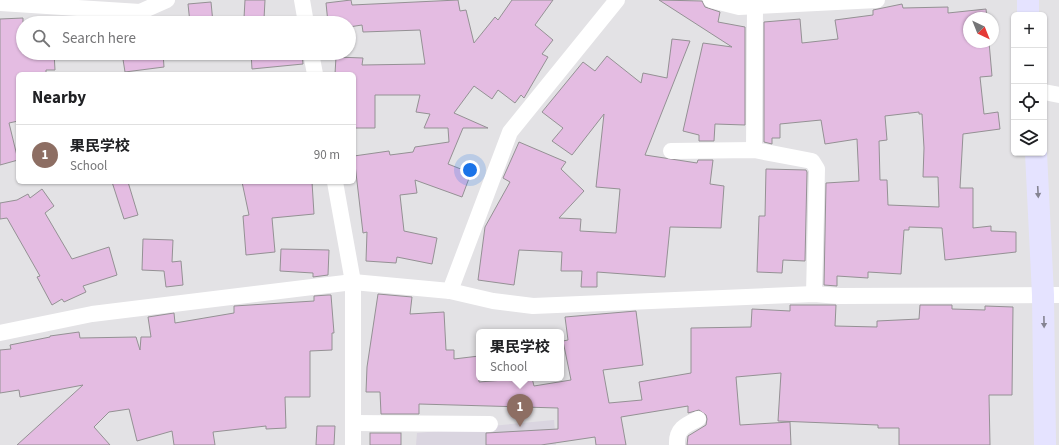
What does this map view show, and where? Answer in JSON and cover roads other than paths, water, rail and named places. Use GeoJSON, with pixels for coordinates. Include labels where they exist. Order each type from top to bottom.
{"type":"FeatureCollection","features":[{"type":"Feature","properties":{"kind":"main road"},"geometry":{"type":"LineString","coordinates":[[1028,0],[1028,12]]}},
{"type":"Feature","properties":{"kind":"main road"},"geometry":{"type":"LineString","coordinates":[[1036,156],[1051,295],[1045,445]]}},
{"type":"Feature","properties":{"kind":"street"},"geometry":{"type":"LineString","coordinates":[[0,3],[140,12],[167,0]]}},
{"type":"Feature","properties":{"kind":"street"},"geometry":{"type":"LineString","coordinates":[[302,0],[305,16]]}},
{"type":"Feature","properties":{"kind":"street"},"geometry":{"type":"LineString","coordinates":[[450,291],[510,132],[617,0]]}},
{"type":"Feature","properties":{"kind":"street"},"geometry":{"type":"LineString","coordinates":[[711,0],[739,7],[877,0]]}},
{"type":"Feature","properties":{"kind":"street"},"geometry":{"type":"LineString","coordinates":[[754,150],[756,7]]}},
{"type":"Feature","properties":{"kind":"street"},"geometry":{"type":"LineString","coordinates":[[312,60],[315,72]]}},
{"type":"Feature","properties":{"kind":"street"},"geometry":{"type":"LineString","coordinates":[[1047,93],[1059,95]]}},
{"type":"Feature","properties":{"kind":"street"},"geometry":{"type":"LineString","coordinates":[[671,151],[754,150],[812,161],[817,169],[814,294]]}},
{"type":"Feature","properties":{"kind":"street"},"geometry":{"type":"LineString","coordinates":[[335,184],[353,282],[354,445]]}},
{"type":"Feature","properties":{"kind":"street"},"geometry":{"type":"LineString","coordinates":[[0,333],[92,314],[353,282],[450,291],[493,301],[533,306],[814,294],[839,296],[1051,295]]}},
{"type":"Feature","properties":{"kind":"street"},"geometry":{"type":"LineString","coordinates":[[676,445],[678,433],[682,426],[698,419]]}},
{"type":"Feature","properties":{"kind":"street"},"geometry":{"type":"LineString","coordinates":[[353,423],[490,424]]}},
{"type":"Feature","properties":{"kind":"place","name":"果民学校"},"geometry":{"type":"Point","coordinates":[520,427]}}]}
